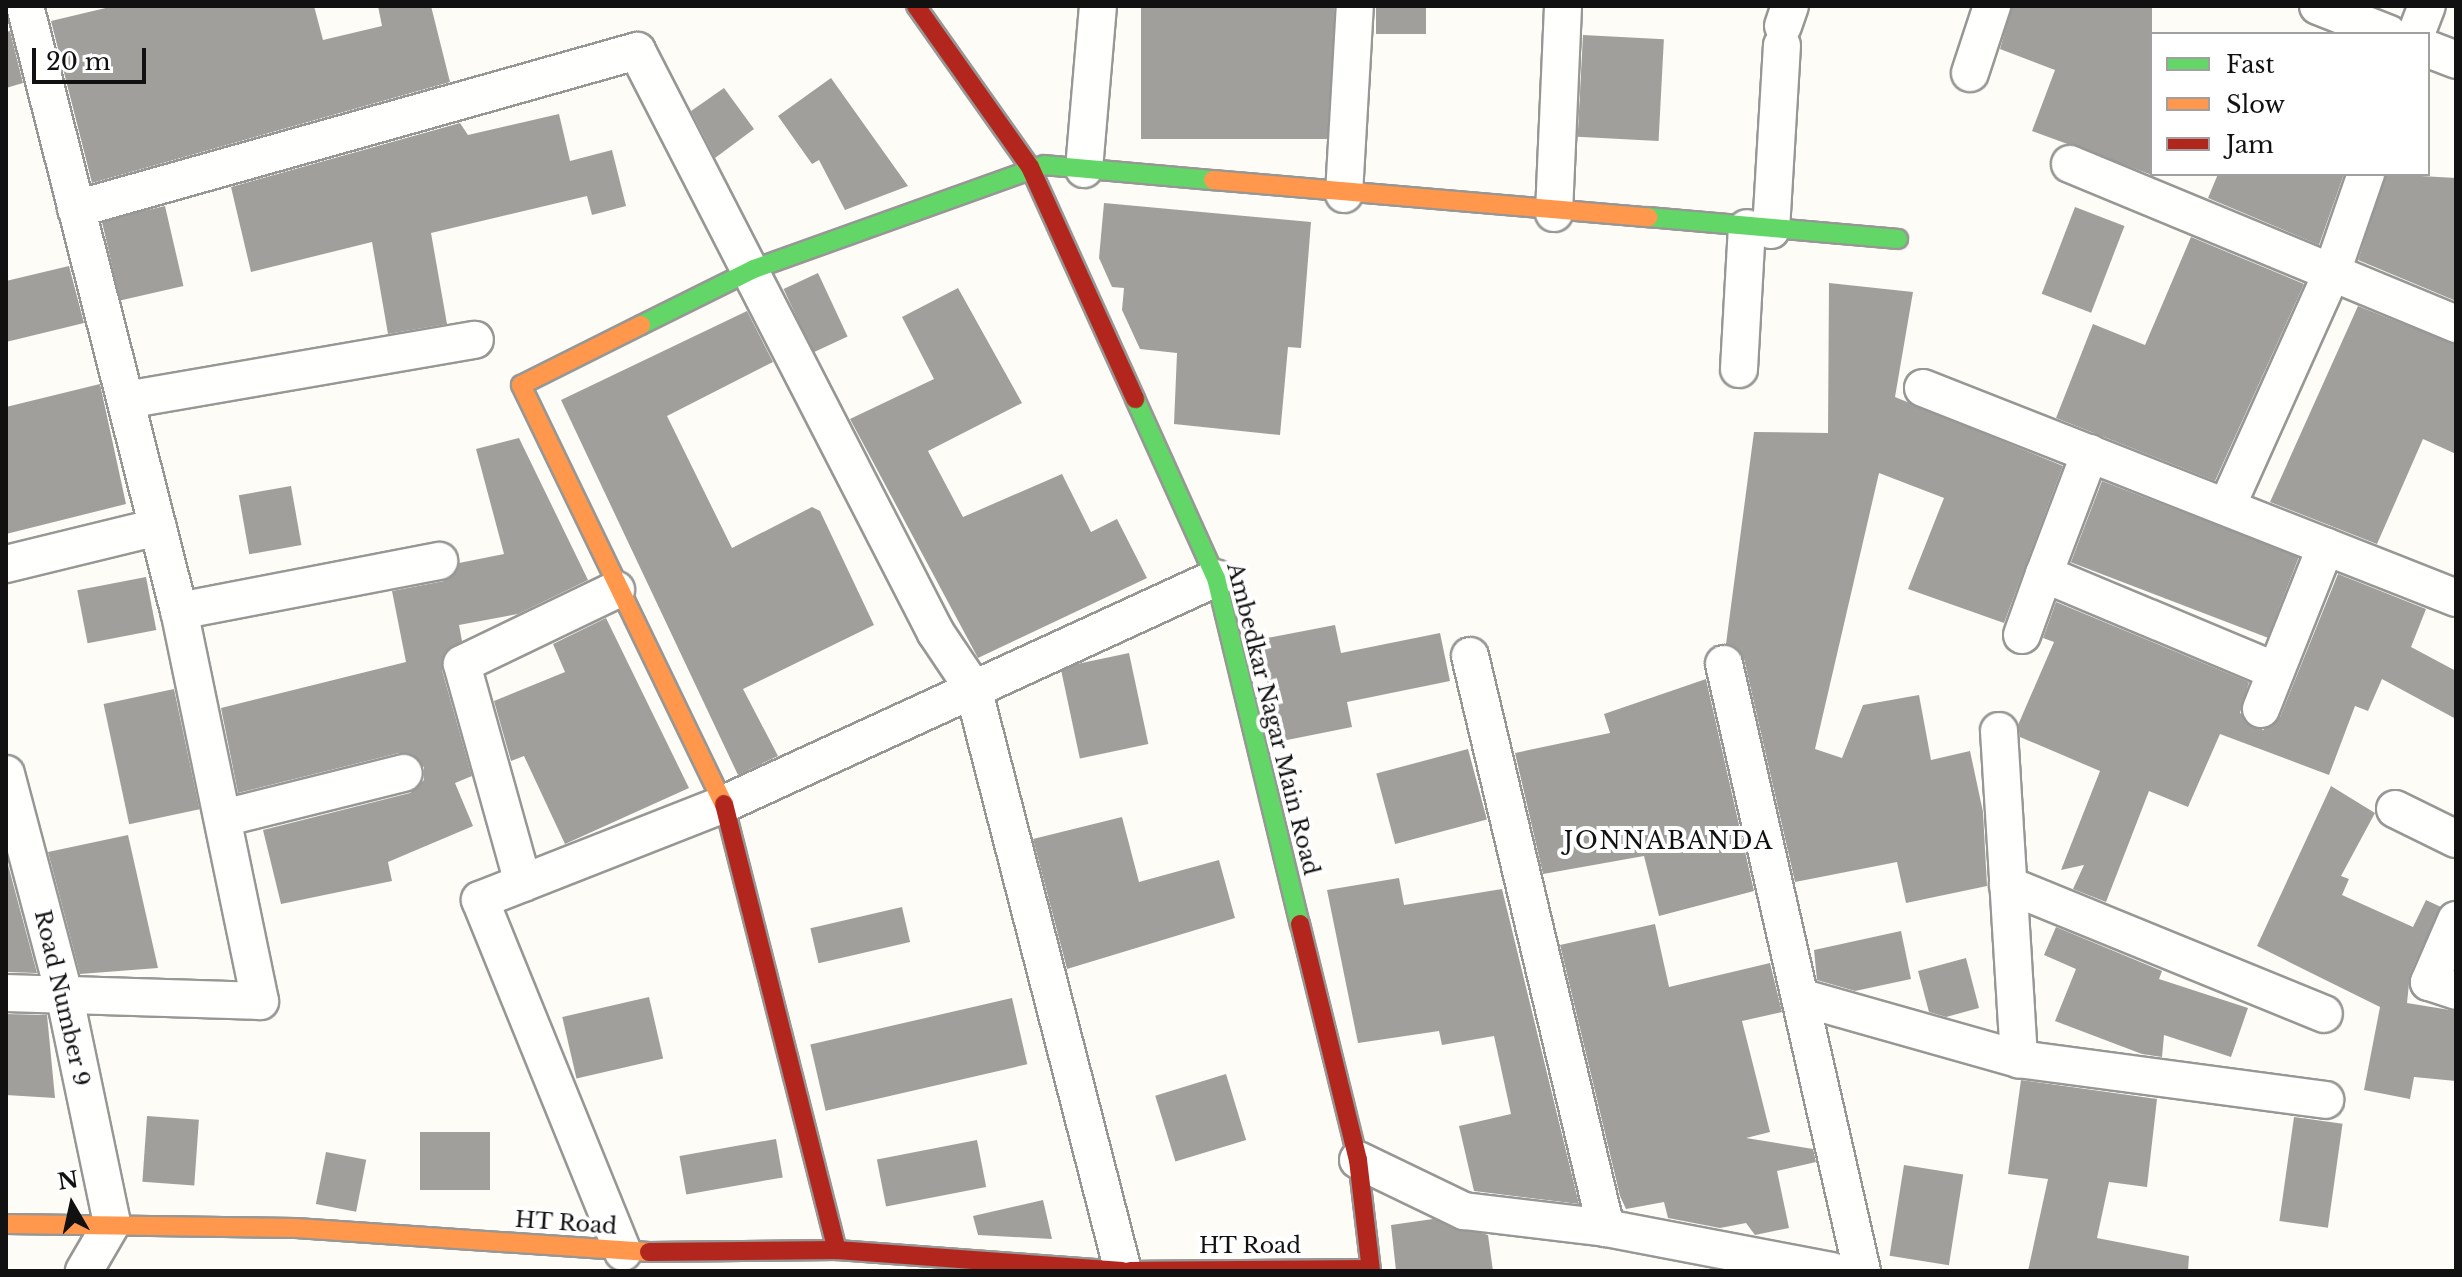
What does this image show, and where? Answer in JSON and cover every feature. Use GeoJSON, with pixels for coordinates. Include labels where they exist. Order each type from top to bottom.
{"type":"FeatureCollection","features":[{"type":"Feature","properties":{"kind":"street"},"geometry":{"type":"LineString","coordinates":[[6,993],[65,998],[260,1001],[227,817],[179,611],[25,6]]}},
{"type":"Feature","properties":{"kind":"street","name":"Ambedkar Nagar Main Road"},"geometry":{"type":"LineString","coordinates":[[916,6],[1030,167],[1216,578],[1358,1160],[1370,1270]]}},
{"type":"Feature","properties":{"kind":"street"},"geometry":{"type":"LineString","coordinates":[[1084,169],[1098,6]]}},
{"type":"Feature","properties":{"kind":"street"},"geometry":{"type":"LineString","coordinates":[[1344,194],[1355,6]]}},
{"type":"Feature","properties":{"kind":"street"},"geometry":{"type":"LineString","coordinates":[[1554,213],[1563,6]]}},
{"type":"Feature","properties":{"kind":"street"},"geometry":{"type":"LineString","coordinates":[[1970,73],[1992,6]]}},
{"type":"Feature","properties":{"kind":"street"},"geometry":{"type":"LineString","coordinates":[[2318,6],[2384,32]]}},
{"type":"Feature","properties":{"kind":"street"},"geometry":{"type":"LineString","coordinates":[[2417,32],[2427,6]]}},
{"type":"Feature","properties":{"kind":"street"},"geometry":{"type":"LineString","coordinates":[[1739,369],[1785,26]]}},
{"type":"Feature","properties":{"kind":"street"},"geometry":{"type":"LineString","coordinates":[[2430,50],[2456,60]]}},
{"type":"Feature","properties":{"kind":"street"},"geometry":{"type":"LineString","coordinates":[[76,209],[637,51],[754,269],[936,633],[973,688],[1122,1271]]}},
{"type":"Feature","properties":{"kind":"street"},"geometry":{"type":"LineString","coordinates":[[2070,164],[2456,324]]}},
{"type":"Feature","properties":{"kind":"street"},"geometry":{"type":"LineString","coordinates":[[837,1250],[724,804],[616,590],[521,385],[754,269],[1030,167],[1084,169],[1554,213],[1898,239]]}},
{"type":"Feature","properties":{"kind":"street"},"geometry":{"type":"LineString","coordinates":[[2227,506],[2332,272],[2365,176]]}},
{"type":"Feature","properties":{"kind":"street"},"geometry":{"type":"LineString","coordinates":[[126,400],[475,340]]}},
{"type":"Feature","properties":{"kind":"street"},"geometry":{"type":"LineString","coordinates":[[1923,388],[2456,598]]}},
{"type":"Feature","properties":{"kind":"street"},"geometry":{"type":"LineString","coordinates":[[2022,635],[2090,453]]}},
{"type":"Feature","properties":{"kind":"street"},"geometry":{"type":"LineString","coordinates":[[6,564],[158,527]]}},
{"type":"Feature","properties":{"kind":"street"},"geometry":{"type":"LineString","coordinates":[[2261,709],[2326,546]]}},
{"type":"Feature","properties":{"kind":"street"},"geometry":{"type":"LineString","coordinates":[[179,611],[439,561]]}},
{"type":"Feature","properties":{"kind":"street"},"geometry":{"type":"LineString","coordinates":[[2044,574],[2274,670]]}},
{"type":"Feature","properties":{"kind":"street"},"geometry":{"type":"LineString","coordinates":[[623,1252],[480,900],[724,804],[1216,578]]}},
{"type":"Feature","properties":{"kind":"street"},"geometry":{"type":"LineString","coordinates":[[523,883],[462,664],[616,590]]}},
{"type":"Feature","properties":{"kind":"street"},"geometry":{"type":"LineString","coordinates":[[1470,656],[1606,1228]]}},
{"type":"Feature","properties":{"kind":"street"},"geometry":{"type":"LineString","coordinates":[[1724,664],[1803,998],[1862,1271]]}},
{"type":"Feature","properties":{"kind":"street"},"geometry":{"type":"LineString","coordinates":[[1999,731],[2019,1059]]}},
{"type":"Feature","properties":{"kind":"street"},"geometry":{"type":"LineString","coordinates":[[227,817],[404,773]]}},
{"type":"Feature","properties":{"kind":"street","name":"Road Number 9"},"geometry":{"type":"LineString","coordinates":[[6,774],[65,998],[112,1223]]}},
{"type":"Feature","properties":{"kind":"street"},"geometry":{"type":"LineString","coordinates":[[2395,809],[2456,839]]}},
{"type":"Feature","properties":{"kind":"street"},"geometry":{"type":"LineString","coordinates":[[2008,885],[2324,1014]]}},
{"type":"Feature","properties":{"kind":"street"},"geometry":{"type":"LineString","coordinates":[[2456,920],[2429,982],[2456,991]]}},
{"type":"Feature","properties":{"kind":"street"},"geometry":{"type":"LineString","coordinates":[[1803,998],[2019,1059],[2325,1100]]}},
{"type":"Feature","properties":{"kind":"street"},"geometry":{"type":"LineString","coordinates":[[1358,1160],[1464,1211],[1606,1228],[1832,1271]]}},
{"type":"Feature","properties":{"kind":"street"},"geometry":{"type":"LineString","coordinates":[[84,1271],[112,1223]]}},
{"type":"Feature","properties":{"kind":"street","name":"HT Road"},"geometry":{"type":"LineString","coordinates":[[6,1224],[112,1223],[623,1252],[837,1250],[1122,1271]]}},
{"type":"Feature","properties":{"kind":"street","name":"HT Road"},"geometry":{"type":"LineString","coordinates":[[1130,1271],[1370,1270]]}},
{"type":"Feature","properties":{"kind":"building"},"geometry":{"type":"Polygon","coordinates":[[[114,6],[314,6],[323,40],[382,26],[378,6],[431,6],[450,82],[92,183],[51,21],[114,6]]]}},
{"type":"Feature","properties":{"kind":"building"},"geometry":{"type":"Polygon","coordinates":[[[1141,6],[1334,6],[1334,139],[1141,139],[1141,6]]]}},
{"type":"Feature","properties":{"kind":"building"},"geometry":{"type":"Polygon","coordinates":[[[1376,6],[1426,6],[1426,34],[1376,34],[1376,6]]]}},
{"type":"Feature","properties":{"kind":"building"},"geometry":{"type":"Polygon","coordinates":[[[2012,6],[2152,6],[2150,174],[2032,131],[2055,70],[2000,49],[2012,6]]]}},
{"type":"Feature","properties":{"kind":"building"},"geometry":{"type":"Polygon","coordinates":[[[10,31],[23,83],[6,88],[6,32],[10,31]]]}},
{"type":"Feature","properties":{"kind":"building"},"geometry":{"type":"Polygon","coordinates":[[[1583,35],[1664,39],[1659,141],[1578,137],[1583,35]]]}},
{"type":"Feature","properties":{"kind":"building"},"geometry":{"type":"Polygon","coordinates":[[[831,78],[908,186],[845,210],[819,160],[812,164],[778,116],[831,78]]]}},
{"type":"Feature","properties":{"kind":"building"},"geometry":{"type":"Polygon","coordinates":[[[724,88],[754,129],[715,158],[691,111],[724,88]]]}},
{"type":"Feature","properties":{"kind":"building"},"geometry":{"type":"Polygon","coordinates":[[[559,114],[570,161],[612,150],[626,206],[592,215],[587,196],[431,233],[447,324],[388,334],[372,242],[251,272],[231,187],[460,123],[468,135],[559,114]]]}},
{"type":"Feature","properties":{"kind":"building"},"geometry":{"type":"Polygon","coordinates":[[[2217,176],[2343,176],[2319,245],[2208,198],[2217,176]]]}},
{"type":"Feature","properties":{"kind":"building"},"geometry":{"type":"Polygon","coordinates":[[[2385,176],[2456,178],[2456,301],[2358,260],[2385,176]]]}},
{"type":"Feature","properties":{"kind":"building"},"geometry":{"type":"Polygon","coordinates":[[[1104,203],[1311,222],[1301,348],[1288,347],[1280,435],[1174,424],[1177,353],[1140,349],[1122,310],[1124,288],[1112,287],[1099,258],[1104,203]]]}},
{"type":"Feature","properties":{"kind":"building"},"geometry":{"type":"Polygon","coordinates":[[[165,206],[183,286],[120,301],[102,221],[165,206]]]}},
{"type":"Feature","properties":{"kind":"building"},"geometry":{"type":"Polygon","coordinates":[[[2075,207],[2124,226],[2091,313],[2042,294],[2075,207]]]}},
{"type":"Feature","properties":{"kind":"building"},"geometry":{"type":"Polygon","coordinates":[[[2191,237],[2304,284],[2215,481],[2056,418],[2093,324],[2145,345],[2191,237]]]}},
{"type":"Feature","properties":{"kind":"building"},"geometry":{"type":"Polygon","coordinates":[[[69,266],[84,323],[6,342],[6,281],[69,266]]]}},
{"type":"Feature","properties":{"kind":"building"},"geometry":{"type":"Polygon","coordinates":[[[818,273],[848,336],[813,353],[784,289],[818,273]]]}},
{"type":"Feature","properties":{"kind":"building"},"geometry":{"type":"Polygon","coordinates":[[[1829,283],[1913,292],[1895,397],[2063,466],[2004,623],[1908,589],[1944,498],[1879,473],[1815,749],[1842,758],[1863,705],[1919,695],[1931,760],[1970,751],[1983,812],[1987,886],[1906,903],[1897,862],[1795,882],[1744,659],[1726,644],[1754,432],[1828,433],[1829,283]]]}},
{"type":"Feature","properties":{"kind":"building"},"geometry":{"type":"Polygon","coordinates":[[[958,288],[1022,403],[928,451],[963,517],[1062,474],[1091,532],[1117,519],[1147,578],[978,658],[850,419],[934,379],[902,317],[958,288]]]}},
{"type":"Feature","properties":{"kind":"building"},"geometry":{"type":"Polygon","coordinates":[[[2358,306],[2456,345],[2456,454],[2423,439],[2377,544],[2270,502],[2358,306]]]}},
{"type":"Feature","properties":{"kind":"building"},"geometry":{"type":"Polygon","coordinates":[[[747,311],[773,362],[667,416],[732,548],[812,507],[820,511],[874,625],[743,689],[778,756],[738,775],[561,400],[747,311]]]}},
{"type":"Feature","properties":{"kind":"building"},"geometry":{"type":"Polygon","coordinates":[[[100,384],[126,504],[6,534],[6,407],[100,384]]]}},
{"type":"Feature","properties":{"kind":"building"},"geometry":{"type":"Polygon","coordinates":[[[519,438],[588,580],[518,614],[459,625],[462,641],[445,652],[442,670],[472,776],[455,783],[473,826],[388,862],[392,881],[281,904],[263,830],[410,793],[424,780],[424,767],[399,753],[238,793],[221,708],[406,662],[392,591],[444,581],[459,563],[504,554],[476,449],[519,438]]]}},
{"type":"Feature","properties":{"kind":"building"},"geometry":{"type":"Polygon","coordinates":[[[2102,481],[2299,557],[2268,638],[2071,562],[2102,481]]]}},
{"type":"Feature","properties":{"kind":"building"},"geometry":{"type":"Polygon","coordinates":[[[291,486],[301,545],[249,554],[239,495],[291,486]]]}},
{"type":"Feature","properties":{"kind":"building"},"geometry":{"type":"Polygon","coordinates":[[[2338,574],[2426,609],[2411,647],[2456,671],[2456,719],[2382,679],[2368,711],[2355,706],[2329,775],[2220,734],[2188,807],[2149,791],[2106,902],[2073,889],[2084,865],[2061,870],[2100,771],[2020,737],[2018,725],[2054,642],[2043,638],[2056,602],[2249,682],[2240,713],[2263,730],[2280,717],[2338,574]]]}},
{"type":"Feature","properties":{"kind":"building"},"geometry":{"type":"Polygon","coordinates":[[[146,577],[156,630],[88,643],[77,590],[146,577]]]}},
{"type":"Feature","properties":{"kind":"building"},"geometry":{"type":"Polygon","coordinates":[[[606,618],[689,788],[565,844],[524,756],[511,761],[494,701],[565,672],[553,644],[606,618]]]}},
{"type":"Feature","properties":{"kind":"building"},"geometry":{"type":"Polygon","coordinates":[[[1335,625],[1341,653],[1440,633],[1450,681],[1347,702],[1352,727],[1282,741],[1257,640],[1335,625]]]}},
{"type":"Feature","properties":{"kind":"building"},"geometry":{"type":"Polygon","coordinates":[[[1129,653],[1148,744],[1080,759],[1061,668],[1129,653]]]}},
{"type":"Feature","properties":{"kind":"building"},"geometry":{"type":"Polygon","coordinates":[[[1706,679],[1754,891],[1659,916],[1644,856],[1543,874],[1515,753],[1610,733],[1604,714],[1706,679]]]}},
{"type":"Feature","properties":{"kind":"building"},"geometry":{"type":"Polygon","coordinates":[[[174,689],[200,809],[129,824],[104,704],[174,689]]]}},
{"type":"Feature","properties":{"kind":"building"},"geometry":{"type":"Polygon","coordinates":[[[1468,749],[1487,820],[1395,844],[1376,774],[1468,749]]]}},
{"type":"Feature","properties":{"kind":"building"},"geometry":{"type":"Polygon","coordinates":[[[2331,786],[2375,813],[2341,876],[2349,879],[2342,895],[2413,927],[2426,900],[2441,907],[2410,974],[2407,1003],[2456,1011],[2456,1081],[2414,1077],[2410,1099],[2364,1090],[2380,1007],[2257,946],[2331,786]]]}},
{"type":"Feature","properties":{"kind":"building"},"geometry":{"type":"Polygon","coordinates":[[[1122,817],[1139,882],[1219,860],[1235,918],[1067,969],[1033,839],[1122,817]]]}},
{"type":"Feature","properties":{"kind":"building"},"geometry":{"type":"Polygon","coordinates":[[[128,835],[158,968],[80,974],[48,852],[128,835]]]}},
{"type":"Feature","properties":{"kind":"building"},"geometry":{"type":"Polygon","coordinates":[[[7,861],[37,973],[6,972],[7,861]]]}},
{"type":"Feature","properties":{"kind":"building"},"geometry":{"type":"Polygon","coordinates":[[[1399,878],[1404,905],[1502,889],[1579,1204],[1474,1191],[1459,1126],[1511,1114],[1494,1036],[1442,1045],[1439,1031],[1358,1043],[1327,890],[1399,878]]]}},
{"type":"Feature","properties":{"kind":"building"},"geometry":{"type":"Polygon","coordinates":[[[902,907],[910,942],[819,963],[810,928],[902,907]]]}},
{"type":"Feature","properties":{"kind":"building"},"geometry":{"type":"Polygon","coordinates":[[[1655,924],[1669,987],[1770,963],[1782,1012],[1742,1021],[1770,1132],[1746,1138],[1813,1149],[1816,1162],[1777,1171],[1789,1228],[1755,1235],[1746,1223],[1720,1228],[1668,1218],[1664,1202],[1626,1209],[1620,1196],[1560,945],[1655,924]]]}},
{"type":"Feature","properties":{"kind":"building"},"geometry":{"type":"Polygon","coordinates":[[[2056,927],[2162,971],[2159,979],[2248,1008],[2231,1057],[2164,1035],[2162,1057],[2142,1054],[2055,1021],[2076,969],[2044,955],[2056,927]]]}},
{"type":"Feature","properties":{"kind":"building"},"geometry":{"type":"Polygon","coordinates":[[[1901,931],[1911,979],[1855,991],[1817,980],[1814,950],[1901,931]]]}},
{"type":"Feature","properties":{"kind":"building"},"geometry":{"type":"Polygon","coordinates":[[[1966,958],[1979,1008],[1946,1017],[1929,1012],[1918,971],[1966,958]]]}},
{"type":"Feature","properties":{"kind":"building"},"geometry":{"type":"Polygon","coordinates":[[[649,997],[663,1058],[576,1078],[562,1017],[649,997]]]}},
{"type":"Feature","properties":{"kind":"building"},"geometry":{"type":"Polygon","coordinates":[[[1012,998],[1027,1064],[826,1111],[810,1045],[1012,998]]]}},
{"type":"Feature","properties":{"kind":"building"},"geometry":{"type":"Polygon","coordinates":[[[6,1014],[47,1015],[55,1098],[6,1095],[6,1014]]]}},
{"type":"Feature","properties":{"kind":"building"},"geometry":{"type":"Polygon","coordinates":[[[1226,1074],[1246,1140],[1175,1162],[1155,1096],[1226,1074]]]}},
{"type":"Feature","properties":{"kind":"building"},"geometry":{"type":"Polygon","coordinates":[[[2021,1080],[2157,1099],[2147,1187],[2109,1182],[2097,1238],[2189,1256],[2188,1271],[2028,1271],[2048,1179],[2008,1174],[2021,1080]]]}},
{"type":"Feature","properties":{"kind":"building"},"geometry":{"type":"Polygon","coordinates":[[[147,1116],[199,1120],[194,1185],[142,1182],[147,1116]]]}},
{"type":"Feature","properties":{"kind":"building"},"geometry":{"type":"Polygon","coordinates":[[[2294,1117],[2343,1124],[2328,1228],[2279,1221],[2294,1117]]]}},
{"type":"Feature","properties":{"kind":"building"},"geometry":{"type":"Polygon","coordinates":[[[420,1132],[490,1132],[490,1190],[420,1190],[420,1132]]]}},
{"type":"Feature","properties":{"kind":"building"},"geometry":{"type":"Polygon","coordinates":[[[776,1139],[783,1177],[686,1194],[679,1156],[776,1139]]]}},
{"type":"Feature","properties":{"kind":"building"},"geometry":{"type":"Polygon","coordinates":[[[977,1140],[986,1187],[886,1207],[877,1159],[977,1140]]]}},
{"type":"Feature","properties":{"kind":"building"},"geometry":{"type":"Polygon","coordinates":[[[326,1152],[366,1160],[356,1212],[316,1204],[326,1152]]]}},
{"type":"Feature","properties":{"kind":"building"},"geometry":{"type":"Polygon","coordinates":[[[1904,1165],[1963,1174],[1949,1265],[1890,1256],[1904,1165]]]}},
{"type":"Feature","properties":{"kind":"building"},"geometry":{"type":"Polygon","coordinates":[[[1043,1200],[1052,1239],[978,1235],[973,1216],[1043,1200]]]}},
{"type":"Feature","properties":{"kind":"building"},"geometry":{"type":"Polygon","coordinates":[[[1433,1219],[1488,1235],[1493,1271],[1396,1271],[1391,1225],[1433,1219]]]}},
{"type":"Feature","properties":{"kind":"traffic: fast"},"geometry":{"type":"LineString","coordinates":[[641,325],[754,269],[1044,165],[1213,180]]}},
{"type":"Feature","properties":{"kind":"traffic: fast"},"geometry":{"type":"LineString","coordinates":[[1648,217],[1898,239]]}},
{"type":"Feature","properties":{"kind":"traffic: fast"},"geometry":{"type":"LineString","coordinates":[[1135,399],[1216,578],[1300,924]]}},
{"type":"Feature","properties":{"kind":"traffic: slow"},"geometry":{"type":"LineString","coordinates":[[1213,180],[1648,217]]}},
{"type":"Feature","properties":{"kind":"traffic: slow"},"geometry":{"type":"LineString","coordinates":[[641,325],[521,385],[724,804]]}},
{"type":"Feature","properties":{"kind":"traffic: slow"},"geometry":{"type":"LineString","coordinates":[[6,1224],[296,1228],[649,1252]]}},
{"type":"Feature","properties":{"kind":"traffic: jam"},"geometry":{"type":"LineString","coordinates":[[916,6],[1030,167],[1135,399]]}},
{"type":"Feature","properties":{"kind":"traffic: jam"},"geometry":{"type":"LineString","coordinates":[[724,804],[837,1250]]}},
{"type":"Feature","properties":{"kind":"traffic: jam"},"geometry":{"type":"LineString","coordinates":[[1300,924],[1358,1160],[1371,1271]]}},
{"type":"Feature","properties":{"kind":"traffic: jam"},"geometry":{"type":"LineString","coordinates":[[649,1252],[837,1250],[1122,1271]]}},
{"type":"Feature","properties":{"kind":"traffic: jam"},"geometry":{"type":"LineString","coordinates":[[1130,1271],[1370,1269]]}},
{"type":"Feature","properties":{"kind":"district","name":"JONNABANDA"},"geometry":{"type":"Point","coordinates":[1669,841]}}]}
